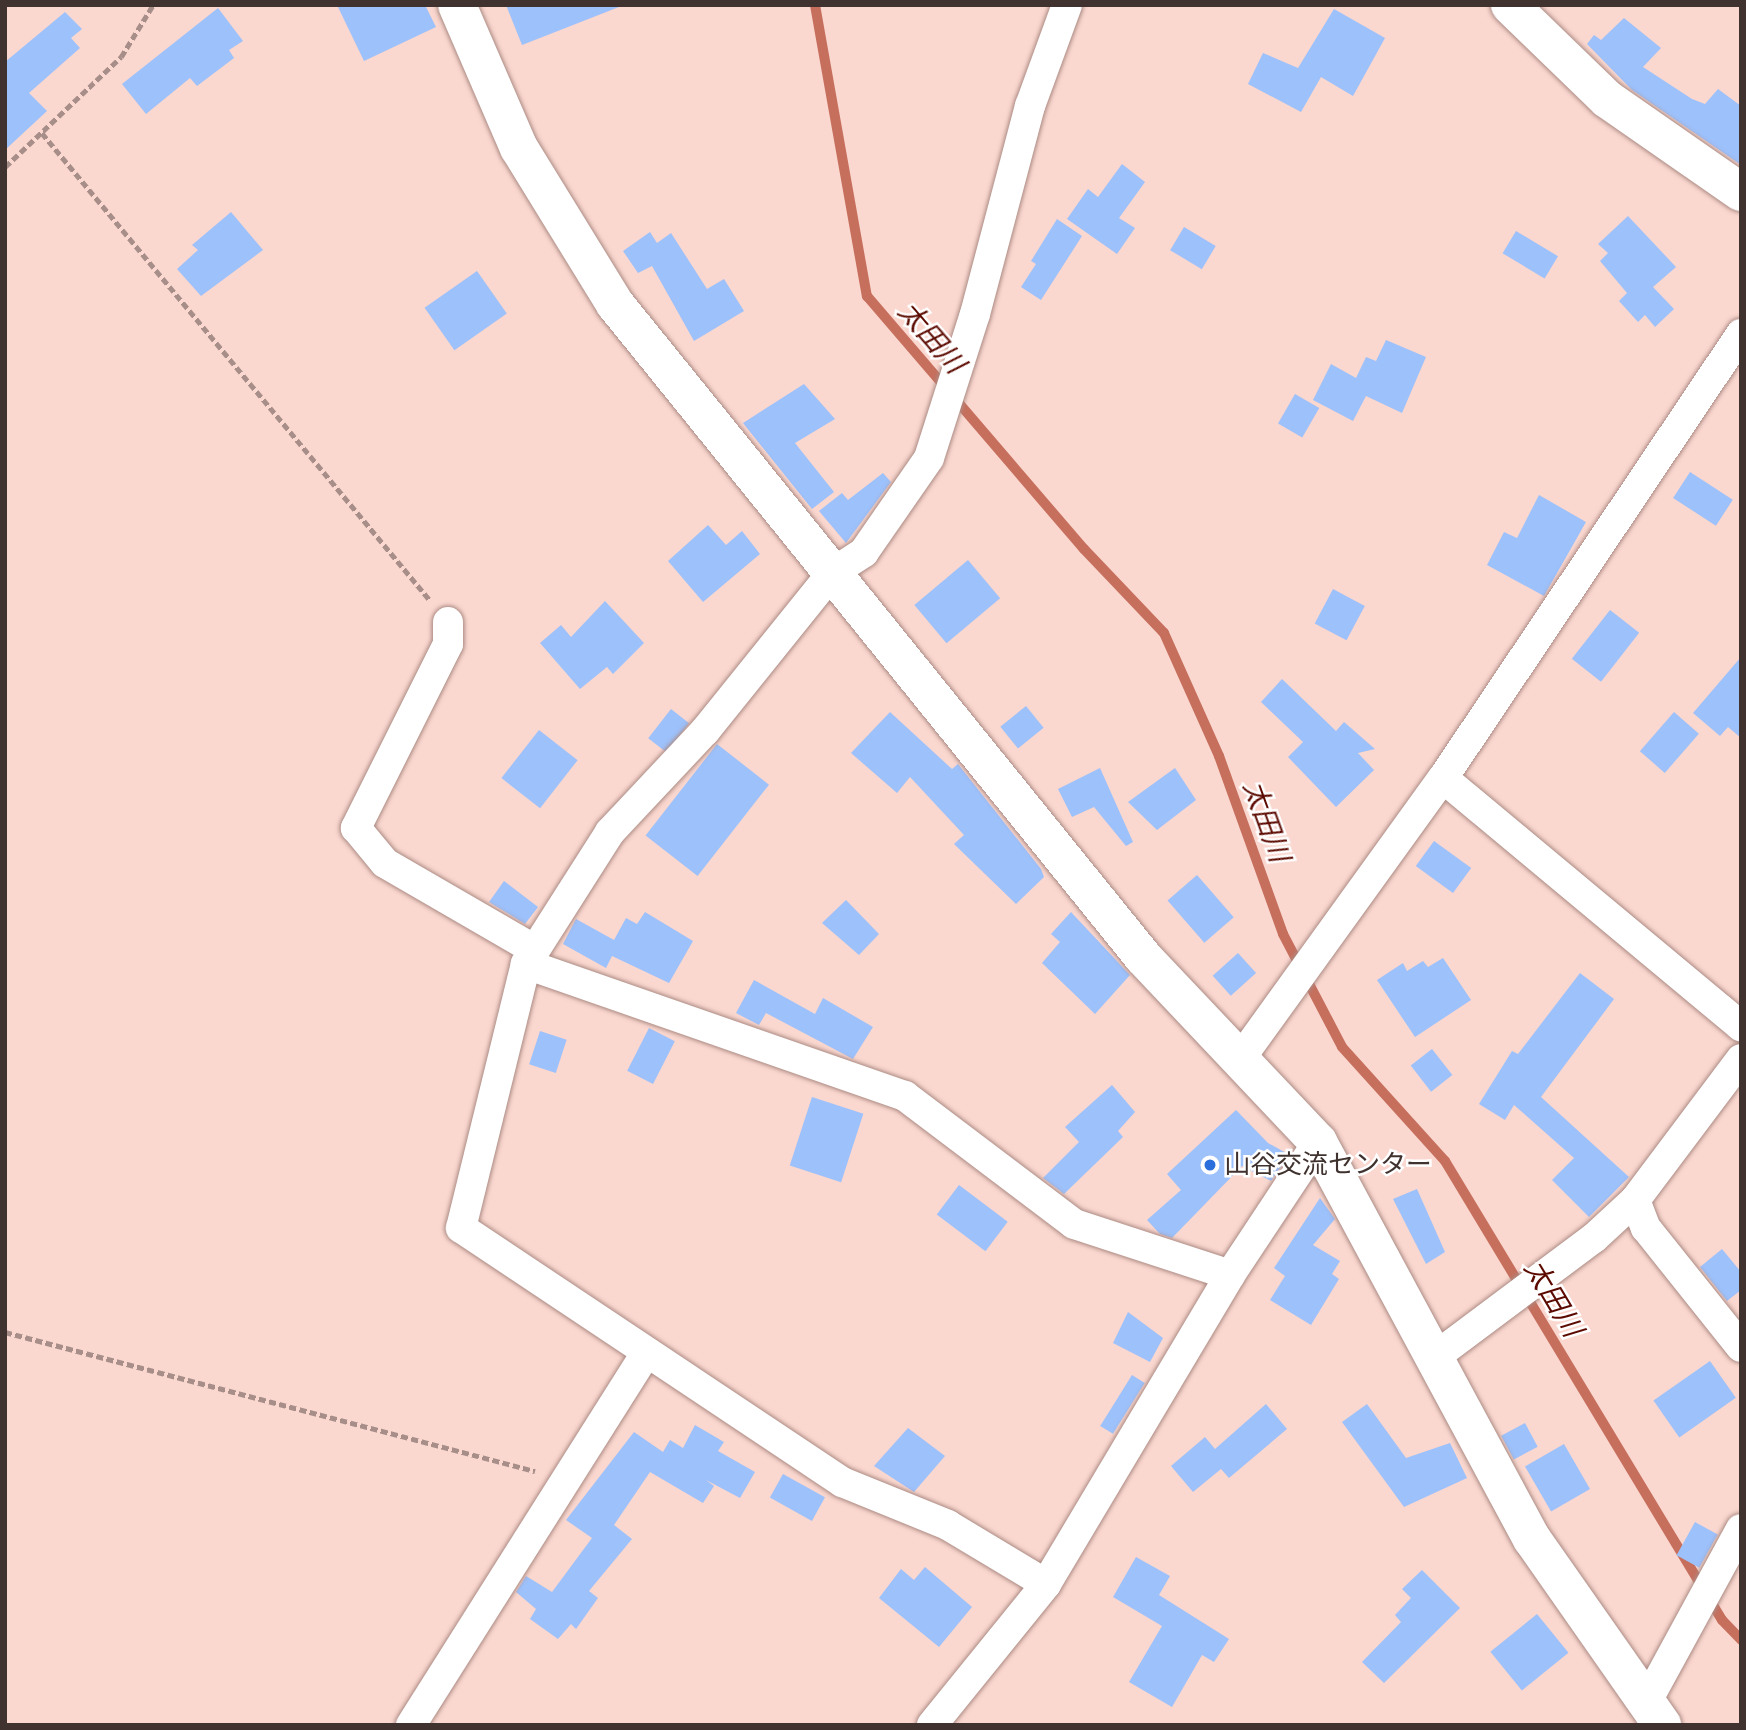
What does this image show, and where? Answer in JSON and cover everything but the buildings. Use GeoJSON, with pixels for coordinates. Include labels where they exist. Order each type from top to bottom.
{"type":"FeatureCollection","features":[{"type":"Feature","properties":{"kind":"main road"},"geometry":{"type":"LineString","coordinates":[[457,5],[519,148],[615,304],[1143,957],[1318,1142],[1436,1356],[1532,1539],[1654,1714]]}},
{"type":"Feature","properties":{"kind":"main road"},"geometry":{"type":"LineString","coordinates":[[1510,5],[1607,99],[1741,192]]}},
{"type":"Feature","properties":{"kind":"street"},"geometry":{"type":"LineString","coordinates":[[1046,1584],[948,1525],[842,1482],[460,1228],[531,957],[610,832],[705,731],[832,573],[864,552],[929,458],[975,314],[1030,106],[1067,5]]}},
{"type":"Feature","properties":{"kind":"street"},"geometry":{"type":"LineString","coordinates":[[1240,1059],[1443,778],[1741,334]]}},
{"type":"Feature","properties":{"kind":"street"},"geometry":{"type":"LineString","coordinates":[[447,622],[448,644],[356,828],[385,863],[531,957],[905,1096],[1074,1224],[1230,1275]]}},
{"type":"Feature","properties":{"kind":"street"},"geometry":{"type":"LineString","coordinates":[[1443,778],[1741,1026]]}},
{"type":"Feature","properties":{"kind":"street"},"geometry":{"type":"LineString","coordinates":[[1436,1356],[1594,1238],[1635,1200],[1741,1059]]}},
{"type":"Feature","properties":{"kind":"street"},"geometry":{"type":"LineString","coordinates":[[932,1725],[1046,1584],[1230,1275],[1318,1142]]}},
{"type":"Feature","properties":{"kind":"street"},"geometry":{"type":"LineString","coordinates":[[1635,1200],[1646,1228],[1741,1347]]}},
{"type":"Feature","properties":{"kind":"street"},"geometry":{"type":"LineString","coordinates":[[411,1725],[647,1352]]}},
{"type":"Feature","properties":{"kind":"street"},"geometry":{"type":"LineString","coordinates":[[1654,1714],[1741,1530]]}},
{"type":"Feature","properties":{"kind":"path"},"geometry":{"type":"LineString","coordinates":[[5,167],[121,57],[153,5]]}},
{"type":"Feature","properties":{"kind":"path"},"geometry":{"type":"LineString","coordinates":[[42,133],[447,622]]}},
{"type":"Feature","properties":{"kind":"path"},"geometry":{"type":"LineString","coordinates":[[5,1332],[567,1479]]}},
{"type":"Feature","properties":{"kind":"waterway","name":"太田川"},"geometry":{"type":"LineString","coordinates":[[815,5],[867,296],[1084,549],[1164,633],[1219,756],[1283,934],[1342,1047],[1445,1161],[1722,1620],[1741,1640]]}},
{"type":"Feature","properties":{"kind":"place","name":"山谷交流センター"},"geometry":{"type":"Point","coordinates":[1210,1165]}}]}
